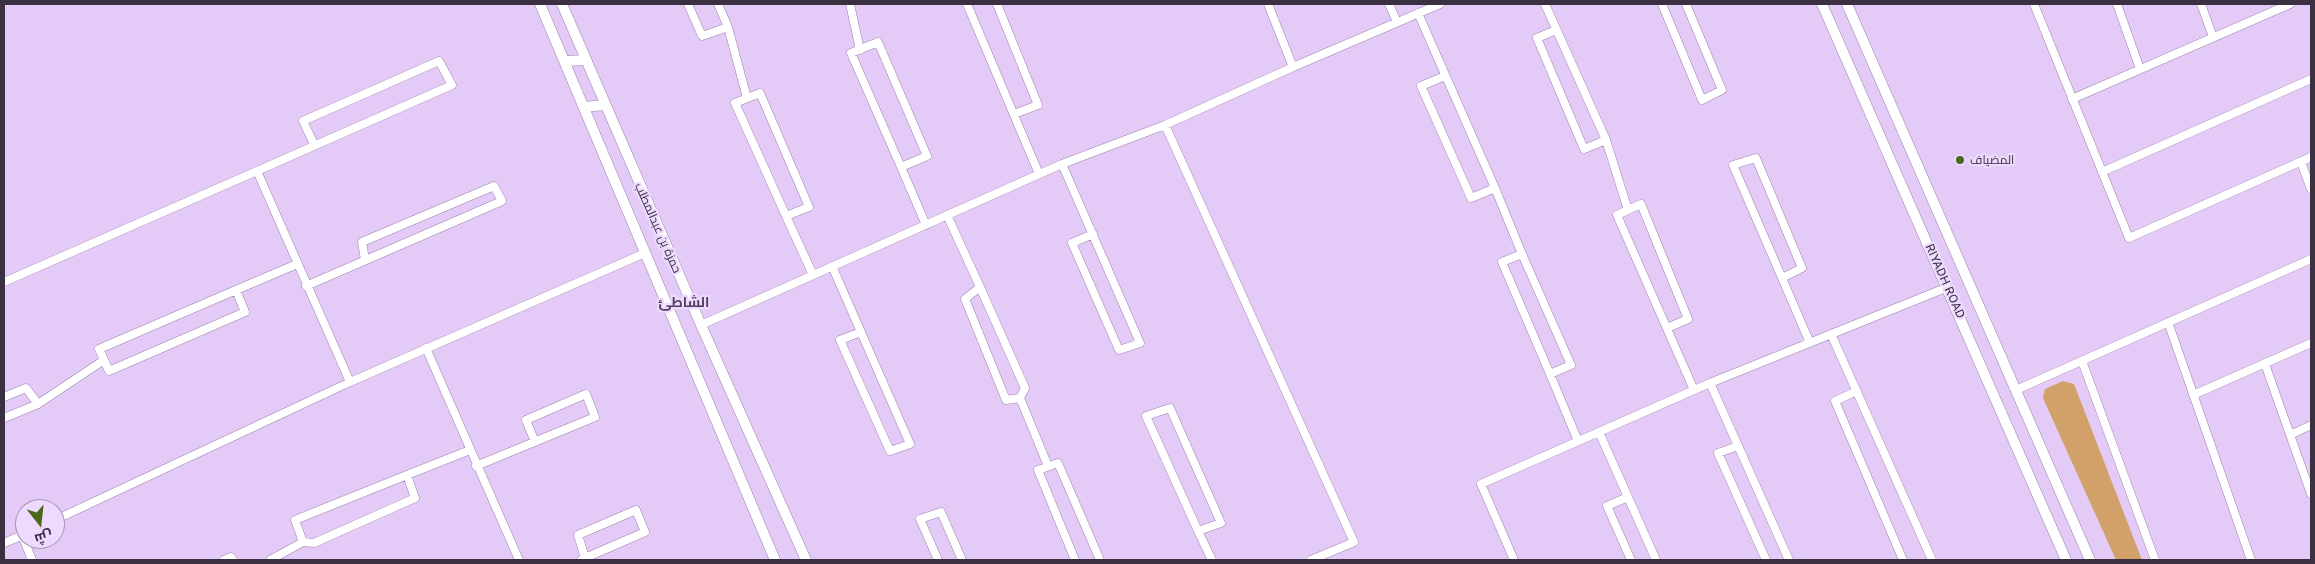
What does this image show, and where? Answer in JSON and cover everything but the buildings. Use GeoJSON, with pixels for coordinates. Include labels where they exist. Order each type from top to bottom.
{"type":"FeatureCollection","features":[{"type":"Feature","properties":{"kind":"street","name":"حمزة بن عبدالمطلب"},"geometry":{"type":"LineString","coordinates":[[540,4],[775,560]]}},
{"type":"Feature","properties":{"kind":"street","name":"حمزة بن عبدالمطلب"},"geometry":{"type":"LineString","coordinates":[[562,4],[700,325],[806,560]]}},
{"type":"Feature","properties":{"kind":"street"},"geometry":{"type":"LineString","coordinates":[[688,4],[702,36],[728,27]]}},
{"type":"Feature","properties":{"kind":"street"},"geometry":{"type":"LineString","coordinates":[[718,4],[728,27],[747,98]]}},
{"type":"Feature","properties":{"kind":"street"},"geometry":{"type":"LineString","coordinates":[[850,4],[860,50]]}},
{"type":"Feature","properties":{"kind":"street"},"geometry":{"type":"LineString","coordinates":[[967,4],[1039,174]]}},
{"type":"Feature","properties":{"kind":"street"},"geometry":{"type":"LineString","coordinates":[[997,4],[1038,105],[1014,114]]}},
{"type":"Feature","properties":{"kind":"street"},"geometry":{"type":"LineString","coordinates":[[1268,4],[1293,67]]}},
{"type":"Feature","properties":{"kind":"street"},"geometry":{"type":"LineString","coordinates":[[1389,4],[1397,22]]}},
{"type":"Feature","properties":{"kind":"street"},"geometry":{"type":"LineString","coordinates":[[700,325],[1062,164],[1164,125],[1440,4]]}},
{"type":"Feature","properties":{"kind":"street"},"geometry":{"type":"LineString","coordinates":[[1545,4],[1606,140],[1628,210]]}},
{"type":"Feature","properties":{"kind":"street"},"geometry":{"type":"LineString","coordinates":[[1662,4],[1702,100],[1722,90],[1686,4]]}},
{"type":"Feature","properties":{"kind":"street","name":"RIYADH ROAD"},"geometry":{"type":"LineString","coordinates":[[1822,4],[1948,287],[2066,560]]}},
{"type":"Feature","properties":{"kind":"street"},"geometry":{"type":"LineString","coordinates":[[1847,4],[2090,560]]}},
{"type":"Feature","properties":{"kind":"street"},"geometry":{"type":"LineString","coordinates":[[2034,4],[2129,238],[2311,158]]}},
{"type":"Feature","properties":{"kind":"street"},"geometry":{"type":"LineString","coordinates":[[2117,4],[2140,69]]}},
{"type":"Feature","properties":{"kind":"street"},"geometry":{"type":"LineString","coordinates":[[2201,4],[2214,37]]}},
{"type":"Feature","properties":{"kind":"street"},"geometry":{"type":"LineString","coordinates":[[2072,99],[2290,4]]}},
{"type":"Feature","properties":{"kind":"street"},"geometry":{"type":"LineString","coordinates":[[1418,13],[1571,365],[1550,374]]}},
{"type":"Feature","properties":{"kind":"street"},"geometry":{"type":"LineString","coordinates":[[1556,30],[1537,38],[1584,149],[1606,140]]}},
{"type":"Feature","properties":{"kind":"street"},"geometry":{"type":"LineString","coordinates":[[901,166],[927,156],[878,42],[851,53],[926,224]]}},
{"type":"Feature","properties":{"kind":"street"},"geometry":{"type":"LineString","coordinates":[[565,61],[586,60]]}},
{"type":"Feature","properties":{"kind":"street"},"geometry":{"type":"LineString","coordinates":[[4,282],[314,144],[452,85],[439,62],[303,121],[314,144]]}},
{"type":"Feature","properties":{"kind":"street"},"geometry":{"type":"LineString","coordinates":[[1446,76],[1421,86],[1471,198],[1495,188]]}},
{"type":"Feature","properties":{"kind":"street"},"geometry":{"type":"LineString","coordinates":[[2102,172],[2311,79]]}},
{"type":"Feature","properties":{"kind":"street"},"geometry":{"type":"LineString","coordinates":[[786,216],[809,207],[760,93],[735,103],[786,216],[813,275]]}},
{"type":"Feature","properties":{"kind":"street"},"geometry":{"type":"LineString","coordinates":[[584,107],[605,105]]}},
{"type":"Feature","properties":{"kind":"street"},"geometry":{"type":"LineString","coordinates":[[1164,125],[1354,542],[1311,560]]}},
{"type":"Feature","properties":{"kind":"street"},"geometry":{"type":"LineString","coordinates":[[1782,278],[1802,268],[1756,158],[1733,166],[1810,343]]}},
{"type":"Feature","properties":{"kind":"street"},"geometry":{"type":"LineString","coordinates":[[2301,162],[2311,188]]}},
{"type":"Feature","properties":{"kind":"street"},"geometry":{"type":"LineString","coordinates":[[1062,164],[1093,234],[1140,342],[1119,350],[1072,242],[1093,234]]}},
{"type":"Feature","properties":{"kind":"street"},"geometry":{"type":"LineString","coordinates":[[257,171],[306,286],[350,382]]}},
{"type":"Feature","properties":{"kind":"street"},"geometry":{"type":"LineString","coordinates":[[306,286],[502,201],[494,186],[362,242],[365,260]]}},
{"type":"Feature","properties":{"kind":"street"},"geometry":{"type":"LineString","coordinates":[[1667,328],[1688,319],[1641,204],[1617,215],[1694,390]]}},
{"type":"Feature","properties":{"kind":"street"},"geometry":{"type":"LineString","coordinates":[[947,216],[1026,388],[1020,398]]}},
{"type":"Feature","properties":{"kind":"street"},"geometry":{"type":"LineString","coordinates":[[65,515],[350,382],[645,253]]}},
{"type":"Feature","properties":{"kind":"street"},"geometry":{"type":"LineString","coordinates":[[1522,254],[1502,262],[1578,441]]}},
{"type":"Feature","properties":{"kind":"street"},"geometry":{"type":"LineString","coordinates":[[2016,390],[2311,259]]}},
{"type":"Feature","properties":{"kind":"street"},"geometry":{"type":"LineString","coordinates":[[236,290],[245,312],[109,371],[99,349],[236,290],[297,264]]}},
{"type":"Feature","properties":{"kind":"street"},"geometry":{"type":"LineString","coordinates":[[832,266],[861,332],[910,444],[890,451],[840,340],[861,332]]}},
{"type":"Feature","properties":{"kind":"street"},"geometry":{"type":"LineString","coordinates":[[980,287],[965,299],[1006,400],[1020,398]]}},
{"type":"Feature","properties":{"kind":"street"},"geometry":{"type":"LineString","coordinates":[[1514,560],[1481,484],[1710,383],[1948,287]]}},
{"type":"Feature","properties":{"kind":"street"},"geometry":{"type":"LineString","coordinates":[[2168,322],[2251,560]]}},
{"type":"Feature","properties":{"kind":"street"},"geometry":{"type":"LineString","coordinates":[[1831,334],[1932,560]]}},
{"type":"Feature","properties":{"kind":"street"},"geometry":{"type":"LineString","coordinates":[[2192,395],[2311,343]]}},
{"type":"Feature","properties":{"kind":"street"},"geometry":{"type":"LineString","coordinates":[[426,348],[476,466],[519,560]]}},
{"type":"Feature","properties":{"kind":"street"},"geometry":{"type":"LineString","coordinates":[[4,418],[38,404],[104,360]]}},
{"type":"Feature","properties":{"kind":"street"},"geometry":{"type":"LineString","coordinates":[[2082,361],[2155,560]]}},
{"type":"Feature","properties":{"kind":"street"},"geometry":{"type":"LineString","coordinates":[[2265,364],[2311,494]]}},
{"type":"Feature","properties":{"kind":"street"},"geometry":{"type":"LineString","coordinates":[[1710,383],[1789,560]]}},
{"type":"Feature","properties":{"kind":"street"},"geometry":{"type":"LineString","coordinates":[[4,397],[26,388],[38,404]]}},
{"type":"Feature","properties":{"kind":"street"},"geometry":{"type":"LineString","coordinates":[[1857,391],[1835,401],[1903,560]]}},
{"type":"Feature","properties":{"kind":"street"},"geometry":{"type":"LineString","coordinates":[[476,466],[535,442],[595,417],[586,394],[526,420],[535,442]]}},
{"type":"Feature","properties":{"kind":"street"},"geometry":{"type":"LineString","coordinates":[[1020,398],[1048,466]]}},
{"type":"Feature","properties":{"kind":"street"},"geometry":{"type":"LineString","coordinates":[[1198,531],[1221,523],[1170,408],[1146,416],[1198,531],[1212,560]]}},
{"type":"Feature","properties":{"kind":"street"},"geometry":{"type":"LineString","coordinates":[[2290,435],[2311,425]]}},
{"type":"Feature","properties":{"kind":"street"},"geometry":{"type":"LineString","coordinates":[[1599,432],[1656,560]]}},
{"type":"Feature","properties":{"kind":"street"},"geometry":{"type":"LineString","coordinates":[[1738,446],[1718,453],[1766,560]]}},
{"type":"Feature","properties":{"kind":"street"},"geometry":{"type":"LineString","coordinates":[[303,542],[295,520],[470,450]]}},
{"type":"Feature","properties":{"kind":"street"},"geometry":{"type":"LineString","coordinates":[[1076,560],[1038,470],[1058,463],[1100,560]]}},
{"type":"Feature","properties":{"kind":"street"},"geometry":{"type":"LineString","coordinates":[[270,560],[303,542],[314,543],[415,498],[406,475]]}},
{"type":"Feature","properties":{"kind":"street"},"geometry":{"type":"LineString","coordinates":[[1628,497],[1607,506],[1631,560]]}},
{"type":"Feature","properties":{"kind":"street"},"geometry":{"type":"LineString","coordinates":[[636,510],[645,532],[583,559],[578,535],[636,510]]}},
{"type":"Feature","properties":{"kind":"street"},"geometry":{"type":"LineString","coordinates":[[938,560],[920,519],[941,512],[962,560]]}},
{"type":"Feature","properties":{"kind":"street"},"geometry":{"type":"LineString","coordinates":[[224,560],[231,557],[233,560]]}},
{"type":"Feature","properties":{"kind":"shaded area"},"geometry":{"type":"Polygon","coordinates":[[[2063,381],[2074,384],[2142,560],[2116,560],[2043,398],[2045,389],[2063,381]]]}},
{"type":"Feature","properties":{"kind":"place","name":"المضياف"},"geometry":{"type":"Point","coordinates":[1960,160]}},
{"type":"Feature","properties":{"kind":"district","name":"الشاطئ"},"geometry":{"type":"Point","coordinates":[684,303]}}]}
